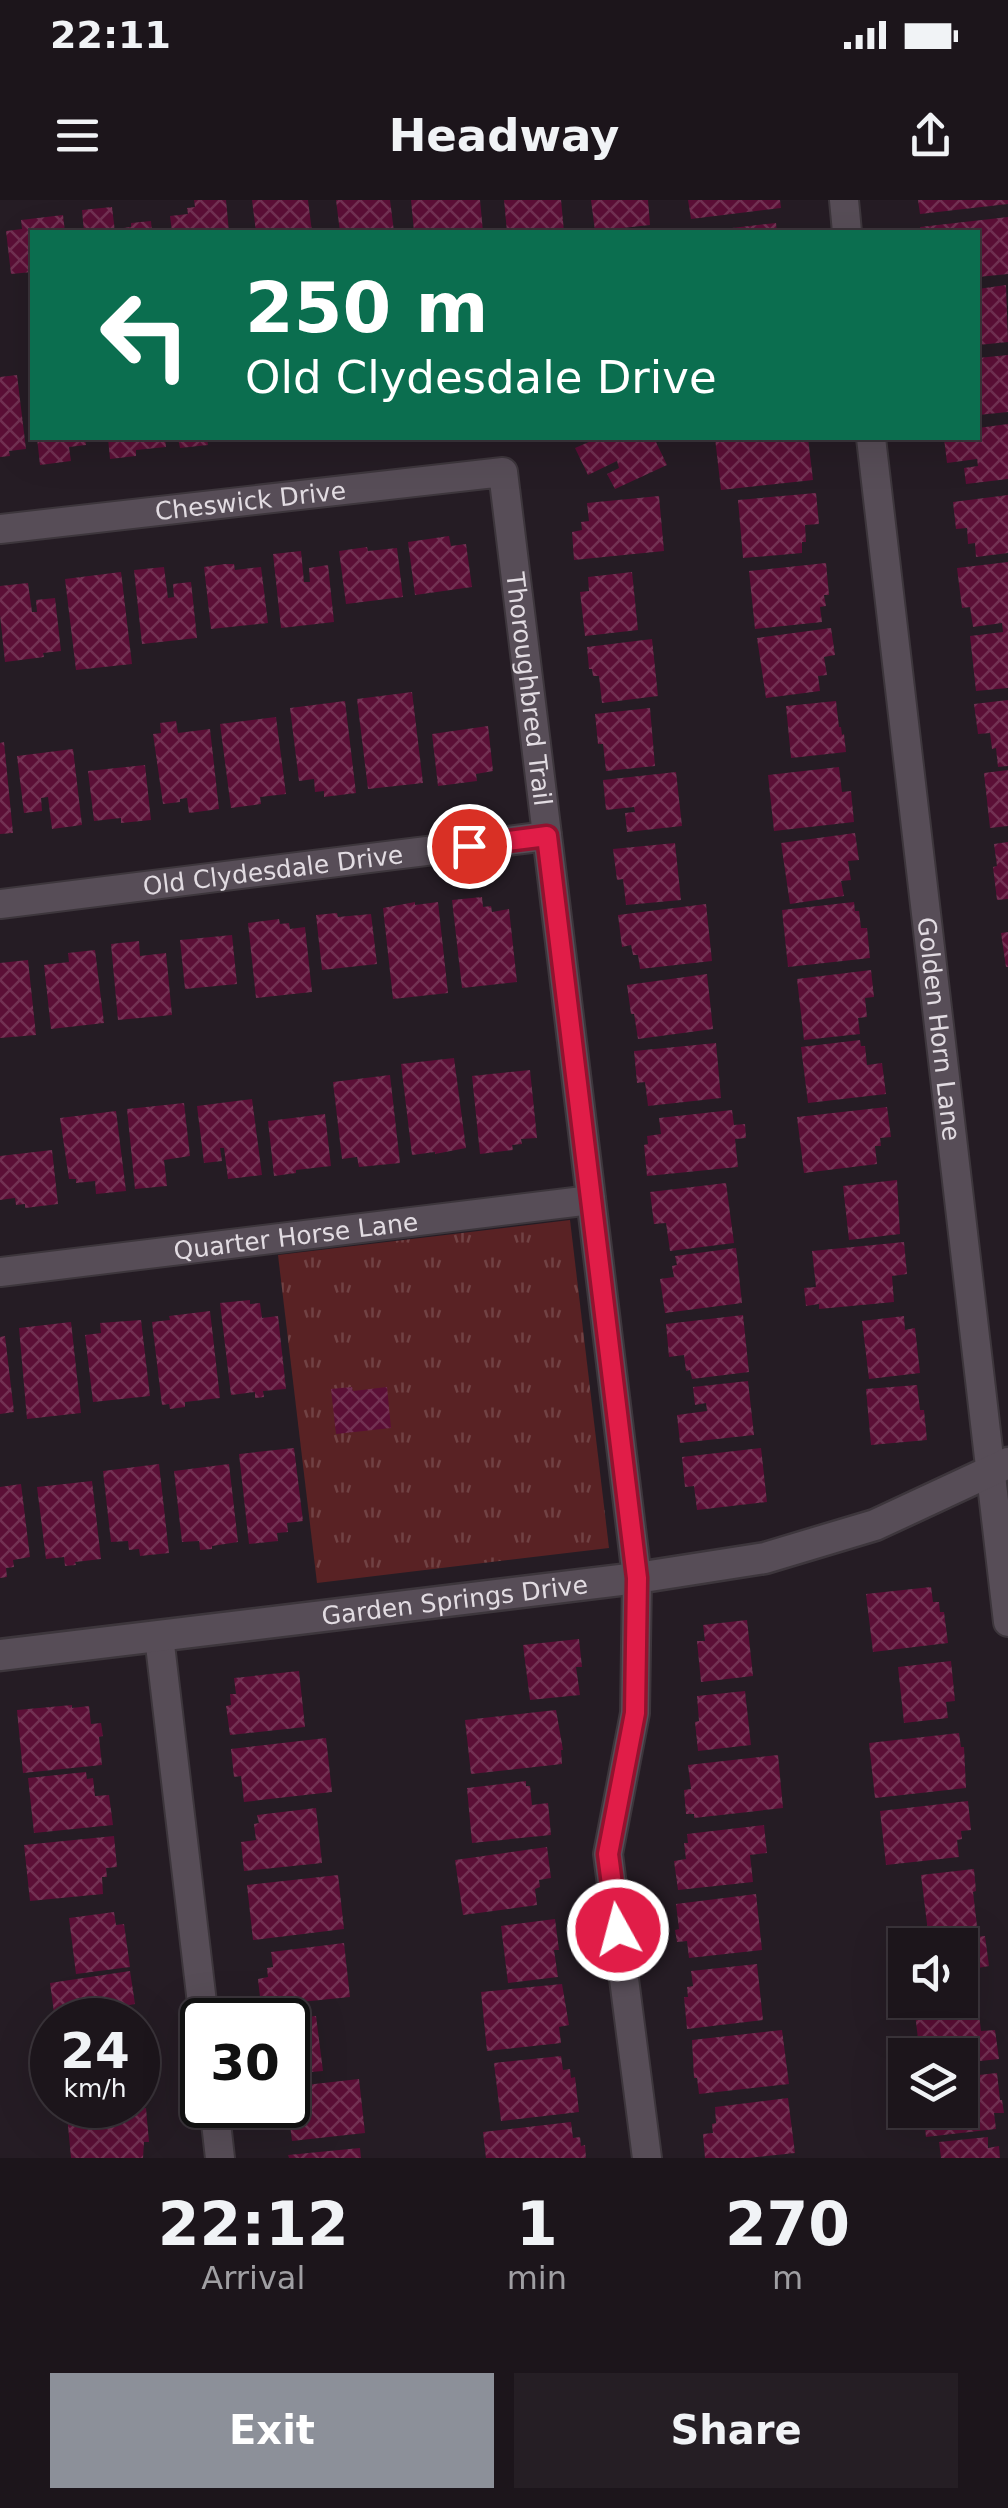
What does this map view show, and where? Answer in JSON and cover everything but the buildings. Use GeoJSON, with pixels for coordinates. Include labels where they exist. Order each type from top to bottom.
{"type":"FeatureCollection","features":[{"type":"Feature","properties":{"kind":"street"},"geometry":{"type":"LineString","coordinates":[[844,200],[847,230]]}},
{"type":"Feature","properties":{"kind":"street","name":"Golden Horn Lane"},"geometry":{"type":"LineString","coordinates":[[871,440],[999,1466],[1008,1622]]}},
{"type":"Feature","properties":{"kind":"street","name":"Cheswick Drive"},"geometry":{"type":"LineString","coordinates":[[0,529],[503,472]]}},
{"type":"Feature","properties":{"kind":"street","name":"Thoroughbred Trail"},"geometry":{"type":"LineString","coordinates":[[503,472],[637,1578],[635,1713],[608,1854],[647,2158]]}},
{"type":"Feature","properties":{"kind":"street","name":"Old Clydesdale Drive"},"geometry":{"type":"LineString","coordinates":[[0,904],[547,836]]}},
{"type":"Feature","properties":{"kind":"street","name":"Quarter Horse Lane"},"geometry":{"type":"LineString","coordinates":[[0,1272],[591,1200]]}},
{"type":"Feature","properties":{"kind":"street","name":"Garden Springs Drive"},"geometry":{"type":"LineString","coordinates":[[0,1655],[637,1578],[765,1558],[875,1524],[999,1466]]}},
{"type":"Feature","properties":{"kind":"street"},"geometry":{"type":"LineString","coordinates":[[159,1636],[201,1998]]}},
{"type":"Feature","properties":{"kind":"street"},"geometry":{"type":"LineString","coordinates":[[217,2128],[220,2158]]}},
{"type":"Feature","properties":{"kind":"green space"},"geometry":{"type":"Polygon","coordinates":[[[570,1220],[609,1548],[317,1583],[278,1255],[570,1220]]]}},
{"type":"Feature","properties":{"kind":"route"},"geometry":{"type":"LineString","coordinates":[[469,846],[547,836],[637,1578],[635,1713],[608,1854],[618,1930]]}}]}
